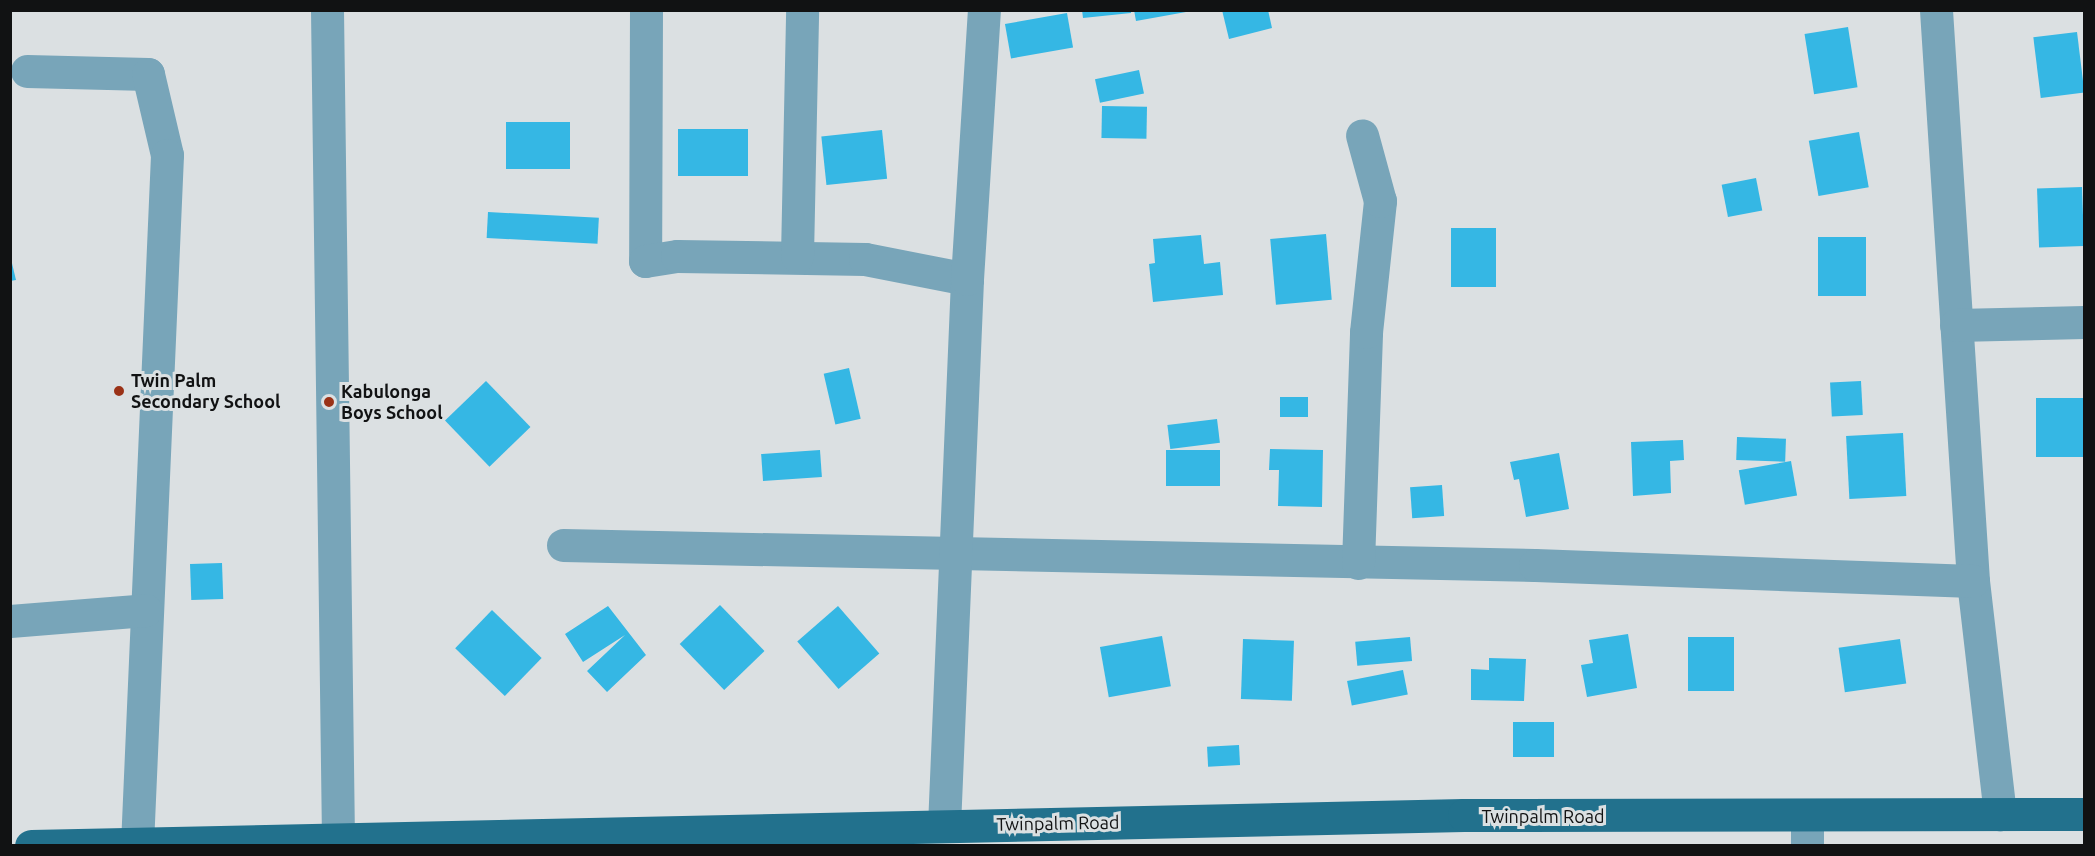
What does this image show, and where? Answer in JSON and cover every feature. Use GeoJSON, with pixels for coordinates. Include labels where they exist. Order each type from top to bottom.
{"type":"FeatureCollection","features":[{"type":"Feature","properties":{"kind":"main road","name":"Twinpalm Road"},"geometry":{"type":"LineString","coordinates":[[31,846],[1464,815],[1807,831],[2000,814],[2085,814]]}},
{"type":"Feature","properties":{"kind":"street"},"geometry":{"type":"LineString","coordinates":[[327,10],[338,838]]}},
{"type":"Feature","properties":{"kind":"street"},"geometry":{"type":"LineString","coordinates":[[646,10],[645,261],[677,256],[796,256],[865,259],[967,279]]}},
{"type":"Feature","properties":{"kind":"street"},"geometry":{"type":"LineString","coordinates":[[796,256],[802,10]]}},
{"type":"Feature","properties":{"kind":"street"},"geometry":{"type":"LineString","coordinates":[[944,826],[967,279],[984,10]]}},
{"type":"Feature","properties":{"kind":"street"},"geometry":{"type":"LineString","coordinates":[[1936,10],[1973,581],[2000,814]]}},
{"type":"Feature","properties":{"kind":"street"},"geometry":{"type":"LineString","coordinates":[[27,70],[148,74],[167,155],[137,845]]}},
{"type":"Feature","properties":{"kind":"street"},"geometry":{"type":"LineString","coordinates":[[1358,562],[1366,332],[1380,201],[1362,135]]}},
{"type":"Feature","properties":{"kind":"street"},"geometry":{"type":"LineString","coordinates":[[1956,324],[2085,322]]}},
{"type":"Feature","properties":{"kind":"street"},"geometry":{"type":"LineString","coordinates":[[562,545],[1358,562],[1973,581]]}},
{"type":"Feature","properties":{"kind":"street"},"geometry":{"type":"LineString","coordinates":[[10,621],[146,610]]}},
{"type":"Feature","properties":{"kind":"building"},"geometry":{"type":"Polygon","coordinates":[[[1082,10],[1131,10],[1131,13],[1083,18],[1082,10]]]}},
{"type":"Feature","properties":{"kind":"building"},"geometry":{"type":"Polygon","coordinates":[[[1134,10],[1186,10],[1186,12],[1136,21],[1134,10]]]}},
{"type":"Feature","properties":{"kind":"building"},"geometry":{"type":"Polygon","coordinates":[[[1222,10],[1268,10],[1272,28],[1229,39],[1222,10]]]}},
{"type":"Feature","properties":{"kind":"building"},"geometry":{"type":"Polygon","coordinates":[[[1067,13],[1073,47],[1011,58],[1005,24],[1067,13]]]}},
{"type":"Feature","properties":{"kind":"building"},"geometry":{"type":"Polygon","coordinates":[[[1848,27],[1858,87],[1814,94],[1805,34],[1848,27]]]}},
{"type":"Feature","properties":{"kind":"building"},"geometry":{"type":"Polygon","coordinates":[[[2077,32],[2084,93],[2041,98],[2033,37],[2077,32]]]}},
{"type":"Feature","properties":{"kind":"building"},"geometry":{"type":"Polygon","coordinates":[[[1139,70],[1144,93],[1100,103],[1095,79],[1139,70]]]}},
{"type":"Feature","properties":{"kind":"building"},"geometry":{"type":"Polygon","coordinates":[[[1102,106],[1147,107],[1146,139],[1101,138],[1102,106]]]}},
{"type":"Feature","properties":{"kind":"building"},"geometry":{"type":"Polygon","coordinates":[[[506,122],[570,122],[570,169],[506,169],[506,122]]]}},
{"type":"Feature","properties":{"kind":"building"},"geometry":{"type":"Polygon","coordinates":[[[678,129],[748,129],[748,176],[678,176],[678,129]]]}},
{"type":"Feature","properties":{"kind":"building"},"geometry":{"type":"Polygon","coordinates":[[[882,130],[887,179],[826,185],[821,136],[882,130]]]}},
{"type":"Feature","properties":{"kind":"building"},"geometry":{"type":"Polygon","coordinates":[[[1859,132],[1869,187],[1818,196],[1809,141],[1859,132]]]}},
{"type":"Feature","properties":{"kind":"building"},"geometry":{"type":"Polygon","coordinates":[[[1756,178],[1762,210],[1728,217],[1722,185],[1756,178]]]}},
{"type":"Feature","properties":{"kind":"building"},"geometry":{"type":"Polygon","coordinates":[[[2082,187],[2084,246],[2039,248],[2037,189],[2082,187]]]}},
{"type":"Feature","properties":{"kind":"building"},"geometry":{"type":"Polygon","coordinates":[[[488,212],[599,218],[597,244],[487,238],[488,212]]]}},
{"type":"Feature","properties":{"kind":"building"},"geometry":{"type":"Polygon","coordinates":[[[1451,228],[1496,228],[1496,287],[1451,287],[1451,228]]]}},
{"type":"Feature","properties":{"kind":"building"},"geometry":{"type":"Polygon","coordinates":[[[1326,234],[1332,300],[1276,305],[1270,239],[1326,234]]]}},
{"type":"Feature","properties":{"kind":"building"},"geometry":{"type":"Polygon","coordinates":[[[1201,235],[1204,264],[1220,262],[1223,295],[1153,302],[1149,264],[1155,263],[1153,239],[1201,235]]]}},
{"type":"Feature","properties":{"kind":"building"},"geometry":{"type":"Polygon","coordinates":[[[1818,237],[1866,237],[1866,296],[1818,296],[1818,237]]]}},
{"type":"Feature","properties":{"kind":"building"},"geometry":{"type":"Polygon","coordinates":[[[10,255],[16,280],[10,281],[10,255]]]}},
{"type":"Feature","properties":{"kind":"building"},"geometry":{"type":"Polygon","coordinates":[[[849,368],[861,419],[835,425],[824,374],[849,368]]]}},
{"type":"Feature","properties":{"kind":"building"},"geometry":{"type":"Polygon","coordinates":[[[486,381],[530,427],[489,467],[445,421],[486,381]]]}},
{"type":"Feature","properties":{"kind":"building"},"geometry":{"type":"Polygon","coordinates":[[[1861,381],[1863,415],[1832,417],[1830,383],[1861,381]]]}},
{"type":"Feature","properties":{"kind":"building"},"geometry":{"type":"Polygon","coordinates":[[[1280,397],[1308,397],[1308,417],[1280,417],[1280,397]]]}},
{"type":"Feature","properties":{"kind":"building"},"geometry":{"type":"Polygon","coordinates":[[[2036,398],[2084,398],[2084,457],[2036,457],[2036,398]]]}},
{"type":"Feature","properties":{"kind":"building"},"geometry":{"type":"Polygon","coordinates":[[[1217,419],[1220,443],[1170,449],[1167,425],[1217,419]]]}},
{"type":"Feature","properties":{"kind":"building"},"geometry":{"type":"Polygon","coordinates":[[[1903,433],[1906,496],[1849,499],[1846,436],[1903,433]]]}},
{"type":"Feature","properties":{"kind":"building"},"geometry":{"type":"Polygon","coordinates":[[[1737,437],[1786,439],[1785,462],[1736,460],[1737,437]]]}},
{"type":"Feature","properties":{"kind":"building"},"geometry":{"type":"Polygon","coordinates":[[[1683,440],[1684,460],[1670,461],[1671,493],[1633,496],[1631,442],[1683,440]]]}},
{"type":"Feature","properties":{"kind":"building"},"geometry":{"type":"Polygon","coordinates":[[[1270,449],[1323,450],[1322,507],[1278,506],[1279,470],[1269,470],[1270,449]]]}},
{"type":"Feature","properties":{"kind":"building"},"geometry":{"type":"Polygon","coordinates":[[[820,450],[822,477],[763,481],[761,454],[820,450]]]}},
{"type":"Feature","properties":{"kind":"building"},"geometry":{"type":"Polygon","coordinates":[[[1166,450],[1220,450],[1220,486],[1166,486],[1166,450]]]}},
{"type":"Feature","properties":{"kind":"building"},"geometry":{"type":"Polygon","coordinates":[[[1559,453],[1569,509],[1526,517],[1519,479],[1514,480],[1510,462],[1559,453]]]}},
{"type":"Feature","properties":{"kind":"building"},"geometry":{"type":"Polygon","coordinates":[[[1791,461],[1797,495],[1745,505],[1739,470],[1791,461]]]}},
{"type":"Feature","properties":{"kind":"building"},"geometry":{"type":"Polygon","coordinates":[[[1442,485],[1444,516],[1412,518],[1410,487],[1442,485]]]}},
{"type":"Feature","properties":{"kind":"building"},"geometry":{"type":"Polygon","coordinates":[[[222,563],[223,599],[191,600],[190,564],[222,563]]]}},
{"type":"Feature","properties":{"kind":"building"},"geometry":{"type":"Polygon","coordinates":[[[720,605],[764,651],[724,690],[680,644],[720,605]]]}},
{"type":"Feature","properties":{"kind":"building"},"geometry":{"type":"Polygon","coordinates":[[[608,606],[646,655],[607,692],[587,671],[625,635],[583,662],[565,634],[608,606]]]}},
{"type":"Feature","properties":{"kind":"building"},"geometry":{"type":"Polygon","coordinates":[[[838,606],[879,654],[839,689],[797,641],[838,606]]]}},
{"type":"Feature","properties":{"kind":"building"},"geometry":{"type":"Polygon","coordinates":[[[492,610],[542,658],[505,696],[455,648],[492,610]]]}},
{"type":"Feature","properties":{"kind":"building"},"geometry":{"type":"Polygon","coordinates":[[[1628,634],[1637,688],[1587,697],[1581,665],[1593,663],[1589,640],[1628,634]]]}},
{"type":"Feature","properties":{"kind":"building"},"geometry":{"type":"Polygon","coordinates":[[[1162,636],[1171,686],[1109,697],[1100,647],[1162,636]]]}},
{"type":"Feature","properties":{"kind":"building"},"geometry":{"type":"Polygon","coordinates":[[[1410,637],[1412,661],[1357,666],[1355,642],[1410,637]]]}},
{"type":"Feature","properties":{"kind":"building"},"geometry":{"type":"Polygon","coordinates":[[[1688,637],[1734,637],[1734,691],[1688,691],[1688,637]]]}},
{"type":"Feature","properties":{"kind":"building"},"geometry":{"type":"Polygon","coordinates":[[[1243,639],[1294,641],[1292,701],[1241,699],[1243,639]]]}},
{"type":"Feature","properties":{"kind":"building"},"geometry":{"type":"Polygon","coordinates":[[[1900,639],[1906,684],[1845,692],[1839,648],[1900,639]]]}},
{"type":"Feature","properties":{"kind":"building"},"geometry":{"type":"Polygon","coordinates":[[[1489,658],[1526,659],[1524,701],[1471,700],[1471,669],[1489,670],[1489,658]]]}},
{"type":"Feature","properties":{"kind":"building"},"geometry":{"type":"Polygon","coordinates":[[[1403,670],[1408,695],[1352,705],[1347,681],[1403,670]]]}},
{"type":"Feature","properties":{"kind":"building"},"geometry":{"type":"Polygon","coordinates":[[[1513,722],[1554,722],[1554,757],[1513,757],[1513,722]]]}},
{"type":"Feature","properties":{"kind":"building"},"geometry":{"type":"Polygon","coordinates":[[[1239,745],[1240,765],[1208,767],[1207,747],[1239,745]]]}},
{"type":"Feature","properties":{"kind":"place","name":"Twin Palm Secondary School"},"geometry":{"type":"Point","coordinates":[119,391]}},
{"type":"Feature","properties":{"kind":"place","name":"Kabulonga Boys School"},"geometry":{"type":"Point","coordinates":[329,402]}}]}
